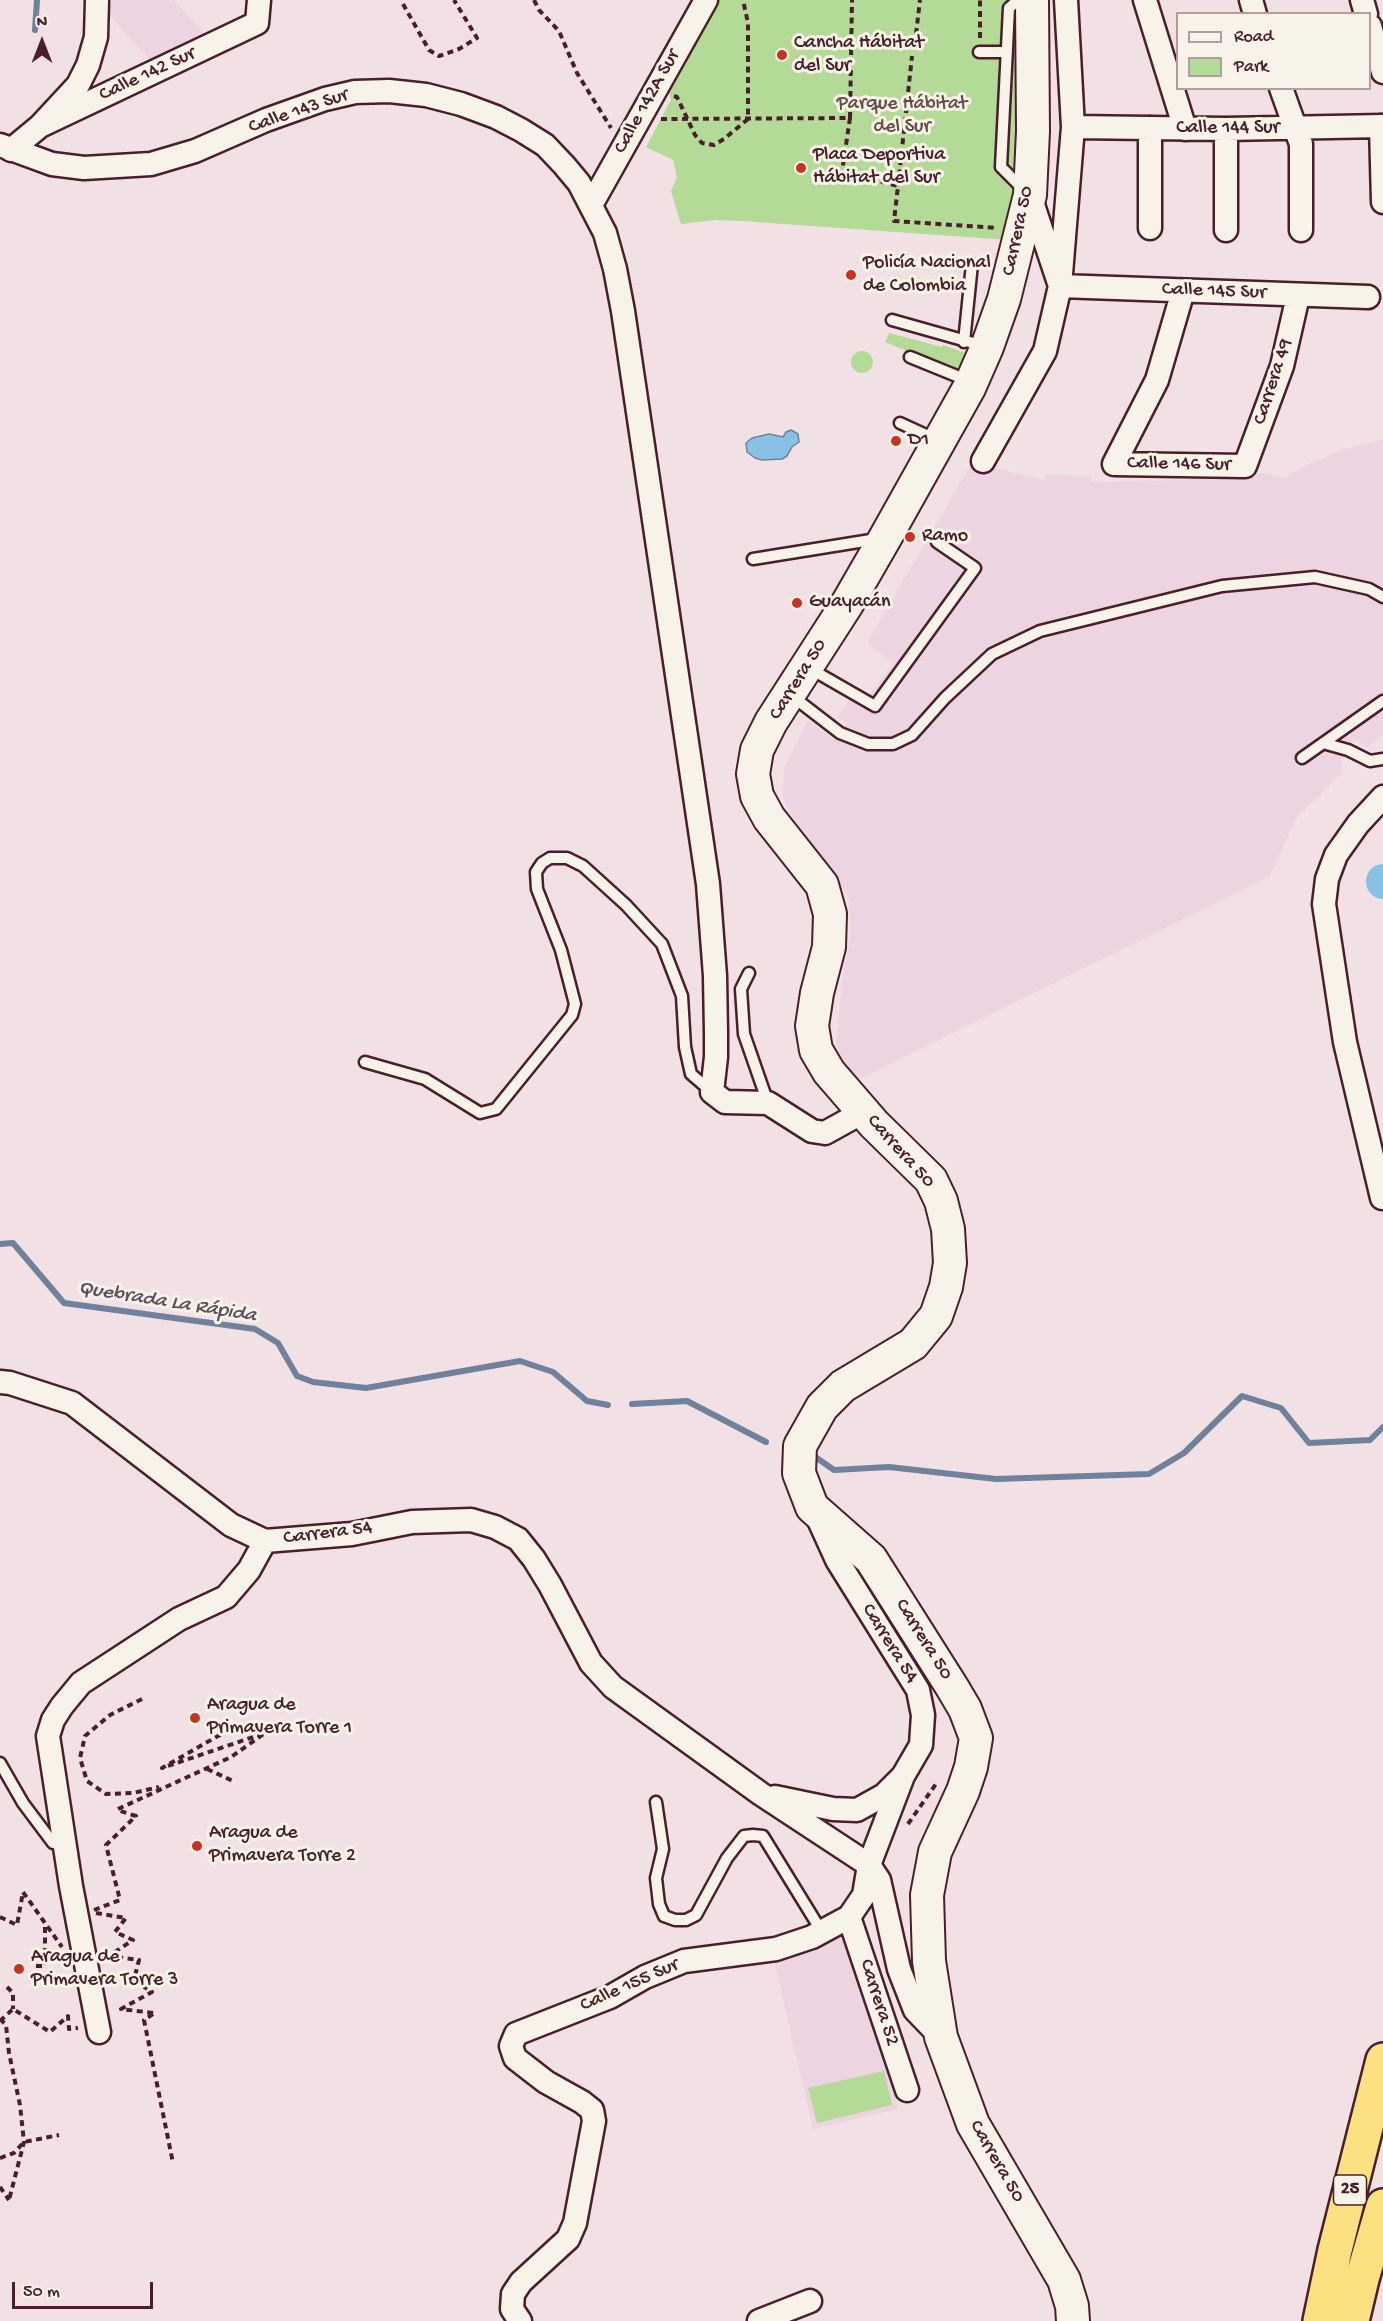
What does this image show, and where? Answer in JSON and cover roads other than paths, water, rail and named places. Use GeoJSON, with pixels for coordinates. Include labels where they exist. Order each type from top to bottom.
{"type":"FeatureCollection","features":[{"type":"Feature","properties":{"kind":"highway","name":"25"},"geometry":{"type":"LineString","coordinates":[[1320,2321],[1335,2250],[1383,2060]]}},
{"type":"Feature","properties":{"kind":"highway","name":"25"},"geometry":{"type":"LineString","coordinates":[[1352,2321],[1383,2206]]}},
{"type":"Feature","properties":{"kind":"main road","name":"Carrera 50"},"geometry":{"type":"LineString","coordinates":[[1032,0],[1033,131],[1030,195],[1004,299],[976,344],[972,382],[885,538],[757,750],[753,774],[757,796],[769,818],[822,885],[830,914],[829,947],[817,993],[812,1026],[816,1050],[829,1072],[864,1112],[931,1180],[941,1201],[948,1229],[951,1263],[936,1316],[913,1344],[843,1386],[822,1407],[800,1446],[799,1473],[812,1507],[871,1559],[965,1709],[976,1738],[963,1791],[935,1852],[927,1895],[928,1961],[941,2037],[973,2124],[1064,2280],[1072,2306],[1073,2321]]}},
{"type":"Feature","properties":{"kind":"street"},"geometry":{"type":"LineString","coordinates":[[6,147],[40,126],[78,85],[88,65],[96,37],[98,0]]}},
{"type":"Feature","properties":{"kind":"street","name":"Calle 142 Sur"},"geometry":{"type":"LineString","coordinates":[[40,126],[257,23],[259,0]]}},
{"type":"Feature","properties":{"kind":"street","name":"Calle 142A Sur"},"geometry":{"type":"LineString","coordinates":[[591,205],[706,0]]}},
{"type":"Feature","properties":{"kind":"street","name":"Carrera 50"},"geometry":{"type":"LineString","coordinates":[[983,461],[1045,351],[1060,286],[1072,127],[1066,0]]}},
{"type":"Feature","properties":{"kind":"street"},"geometry":{"type":"LineString","coordinates":[[1145,0],[1185,129]]}},
{"type":"Feature","properties":{"kind":"street"},"geometry":{"type":"LineString","coordinates":[[1371,30],[1383,72]]}},
{"type":"Feature","properties":{"kind":"street","name":"Calle 143 Sur"},"geometry":{"type":"LineString","coordinates":[[6,147],[52,164],[84,168],[151,164],[195,151],[266,120],[325,99],[355,92],[389,90],[426,95],[461,104],[521,130],[545,145],[579,183],[605,233],[615,269],[695,790],[708,884],[715,976],[716,1056],[712,1092]]}},
{"type":"Feature","properties":{"kind":"street"},"geometry":{"type":"LineString","coordinates":[[1282,90],[1301,144],[1301,230]]}},
{"type":"Feature","properties":{"kind":"street"},"geometry":{"type":"LineString","coordinates":[[1382,126],[1383,202]]}},
{"type":"Feature","properties":{"kind":"street","name":"Calle 144 Sur"},"geometry":{"type":"LineString","coordinates":[[1072,127],[1295,129],[1382,126]]}},
{"type":"Feature","properties":{"kind":"street"},"geometry":{"type":"LineString","coordinates":[[1150,128],[1150,228]]}},
{"type":"Feature","properties":{"kind":"street"},"geometry":{"type":"LineString","coordinates":[[1226,129],[1226,230]]}},
{"type":"Feature","properties":{"kind":"street"},"geometry":{"type":"LineString","coordinates":[[1030,195],[1060,286]]}},
{"type":"Feature","properties":{"kind":"street","name":"Calle 145 Sur"},"geometry":{"type":"LineString","coordinates":[[1060,286],[1368,297]]}},
{"type":"Feature","properties":{"kind":"street","name":"Calle 146 Sur"},"geometry":{"type":"LineString","coordinates":[[1183,291],[1157,380],[1113,464],[1245,466]]}},
{"type":"Feature","properties":{"kind":"street","name":"Carrera 49"},"geometry":{"type":"LineString","coordinates":[[1245,466],[1282,366],[1298,296]]}},
{"type":"Feature","properties":{"kind":"street"},"geometry":{"type":"LineString","coordinates":[[1382,1198],[1345,1042],[1324,904],[1327,879],[1336,855],[1358,824],[1383,797]]}},
{"type":"Feature","properties":{"kind":"street"},"geometry":{"type":"LineString","coordinates":[[712,1092],[725,1102],[768,1103],[812,1131],[825,1133],[864,1112]]}},
{"type":"Feature","properties":{"kind":"street"},"geometry":{"type":"LineString","coordinates":[[0,1382],[72,1402],[231,1525],[266,1541]]}},
{"type":"Feature","properties":{"kind":"street","name":"Carrera 54"},"geometry":{"type":"LineString","coordinates":[[761,1794],[832,1809],[857,1810],[884,1795],[903,1776],[921,1745],[923,1715],[918,1690],[837,1560],[812,1507]]}},
{"type":"Feature","properties":{"kind":"street","name":"Carrera 54"},"geometry":{"type":"LineString","coordinates":[[92,2029],[48,1736],[53,1720],[81,1683],[179,1619],[226,1597],[249,1570],[266,1541],[352,1534],[412,1522],[471,1520],[495,1527],[518,1539],[534,1559],[591,1663],[612,1687],[761,1794],[869,1865]]}},
{"type":"Feature","properties":{"kind":"street"},"geometry":{"type":"LineString","coordinates":[[849,1917],[864,1895],[869,1865],[903,1776]]}},
{"type":"Feature","properties":{"kind":"street"},"geometry":{"type":"LineString","coordinates":[[869,1865],[879,1880],[899,1969],[915,2010],[941,2037]]}},
{"type":"Feature","properties":{"kind":"street","name":"Calle 155 Sur"},"geometry":{"type":"LineString","coordinates":[[520,2321],[512,2308],[513,2294],[521,2282],[568,2240],[575,2223],[594,2121],[592,2110],[582,2102],[546,2082],[514,2058],[511,2046],[516,2034],[610,1997],[645,1977],[684,1961],[776,1949],[822,1932],[849,1917]]}},
{"type":"Feature","properties":{"kind":"street","name":"Carrera 52"},"geometry":{"type":"LineString","coordinates":[[849,1917],[907,2090]]}},
{"type":"Feature","properties":{"kind":"street"},"geometry":{"type":"LineString","coordinates":[[759,2321],[810,2301]]}},
{"type":"Feature","properties":{"kind":"lane"},"geometry":{"type":"LineString","coordinates":[[1017,0],[1009,8],[1002,167],[1017,185],[1030,195]]}},
{"type":"Feature","properties":{"kind":"lane"},"geometry":{"type":"LineString","coordinates":[[979,52],[1007,52]]}},
{"type":"Feature","properties":{"kind":"lane"},"geometry":{"type":"LineString","coordinates":[[892,320],[976,344],[972,264]]}},
{"type":"Feature","properties":{"kind":"lane"},"geometry":{"type":"LineString","coordinates":[[910,357],[972,382]]}},
{"type":"Feature","properties":{"kind":"lane"},"geometry":{"type":"LineString","coordinates":[[900,423],[940,441]]}},
{"type":"Feature","properties":{"kind":"lane"},"geometry":{"type":"LineString","coordinates":[[753,560],[885,538]]}},
{"type":"Feature","properties":{"kind":"lane"},"geometry":{"type":"LineString","coordinates":[[807,667],[875,706],[975,568],[937,542]]}},
{"type":"Feature","properties":{"kind":"lane"},"geometry":{"type":"LineString","coordinates":[[789,694],[840,733],[868,744],[893,744],[912,735],[945,698],[992,654],[1040,631],[1234,585],[1315,577],[1369,589],[1383,597]]}},
{"type":"Feature","properties":{"kind":"lane"},"geometry":{"type":"LineString","coordinates":[[1302,758],[1383,701]]}},
{"type":"Feature","properties":{"kind":"lane"},"geometry":{"type":"LineString","coordinates":[[1323,743],[1348,750],[1370,761],[1383,759]]}},
{"type":"Feature","properties":{"kind":"lane"},"geometry":{"type":"LineString","coordinates":[[365,1062],[425,1079],[480,1113],[496,1109],[572,1015],[575,1004],[567,972],[561,950],[537,889],[536,872],[542,863],[550,858],[567,858],[583,866],[626,905],[662,944],[682,996],[685,1047],[691,1074],[712,1092]]}},
{"type":"Feature","properties":{"kind":"lane"},"geometry":{"type":"LineString","coordinates":[[749,973],[741,989],[744,1034],[768,1103]]}},
{"type":"Feature","properties":{"kind":"lane"},"geometry":{"type":"LineString","coordinates":[[0,1763],[23,1803],[53,1843],[66,1846]]}},
{"type":"Feature","properties":{"kind":"lane"},"geometry":{"type":"LineString","coordinates":[[656,1802],[663,1849],[656,1878],[659,1904],[664,1916],[675,1920],[686,1920],[696,1915],[727,1858],[744,1836],[763,1836],[822,1932]]}},
{"type":"Feature","properties":{"kind":"water"},"geometry":{"type":"Polygon","coordinates":[[[791,430],[798,434],[799,442],[782,459],[762,460],[747,452],[746,443],[752,438],[769,434],[783,437],[791,430]]]}},
{"type":"Feature","properties":{"kind":"waterway"},"geometry":{"type":"LineString","coordinates":[[35,30],[37,0]]}},
{"type":"Feature","properties":{"kind":"waterway","name":"Quebrada La Rápida"},"geometry":{"type":"LineString","coordinates":[[0,1244],[13,1243],[64,1303],[255,1329],[278,1343],[297,1376],[313,1382],[366,1388],[520,1361],[553,1372],[587,1401],[608,1405]]}},
{"type":"Feature","properties":{"kind":"waterway","name":"Quebrada La Rápida"},"geometry":{"type":"LineString","coordinates":[[811,1454],[834,1470],[889,1467],[996,1479],[1149,1474],[1184,1453],[1242,1396],[1281,1408],[1309,1443],[1370,1440],[1383,1427]]}},
{"type":"Feature","properties":{"kind":"waterway","name":"Quebrada La Rápida"},"geometry":{"type":"LineString","coordinates":[[632,1404],[687,1401],[766,1442]]}},
{"type":"Feature","properties":{"kind":"place","name":"Cancha Hábitat del Sur"},"geometry":{"type":"Point","coordinates":[782,55]}},
{"type":"Feature","properties":{"kind":"place","name":"Placa Deportiva Hábitat del Sur"},"geometry":{"type":"Point","coordinates":[801,168]}},
{"type":"Feature","properties":{"kind":"place","name":"Policía Nacional de Colombia"},"geometry":{"type":"Point","coordinates":[851,275]}},
{"type":"Feature","properties":{"kind":"place","name":"D1"},"geometry":{"type":"Point","coordinates":[896,441]}},
{"type":"Feature","properties":{"kind":"place","name":"Ramo"},"geometry":{"type":"Point","coordinates":[910,537]}},
{"type":"Feature","properties":{"kind":"place","name":"Guayacán"},"geometry":{"type":"Point","coordinates":[797,603]}},
{"type":"Feature","properties":{"kind":"place","name":"Aragua de Primavera Torre 1"},"geometry":{"type":"Point","coordinates":[195,1718]}},
{"type":"Feature","properties":{"kind":"place","name":"Aragua de Primavera Torre 2"},"geometry":{"type":"Point","coordinates":[197,1846]}},
{"type":"Feature","properties":{"kind":"place","name":"Aragua de Primavera Torre 3"},"geometry":{"type":"Point","coordinates":[19,1969]}},
{"type":"Feature","properties":{"kind":"park label","name":"Parque Hábitat del Sur"},"geometry":{"type":"Point","coordinates":[902,116]}}]}
